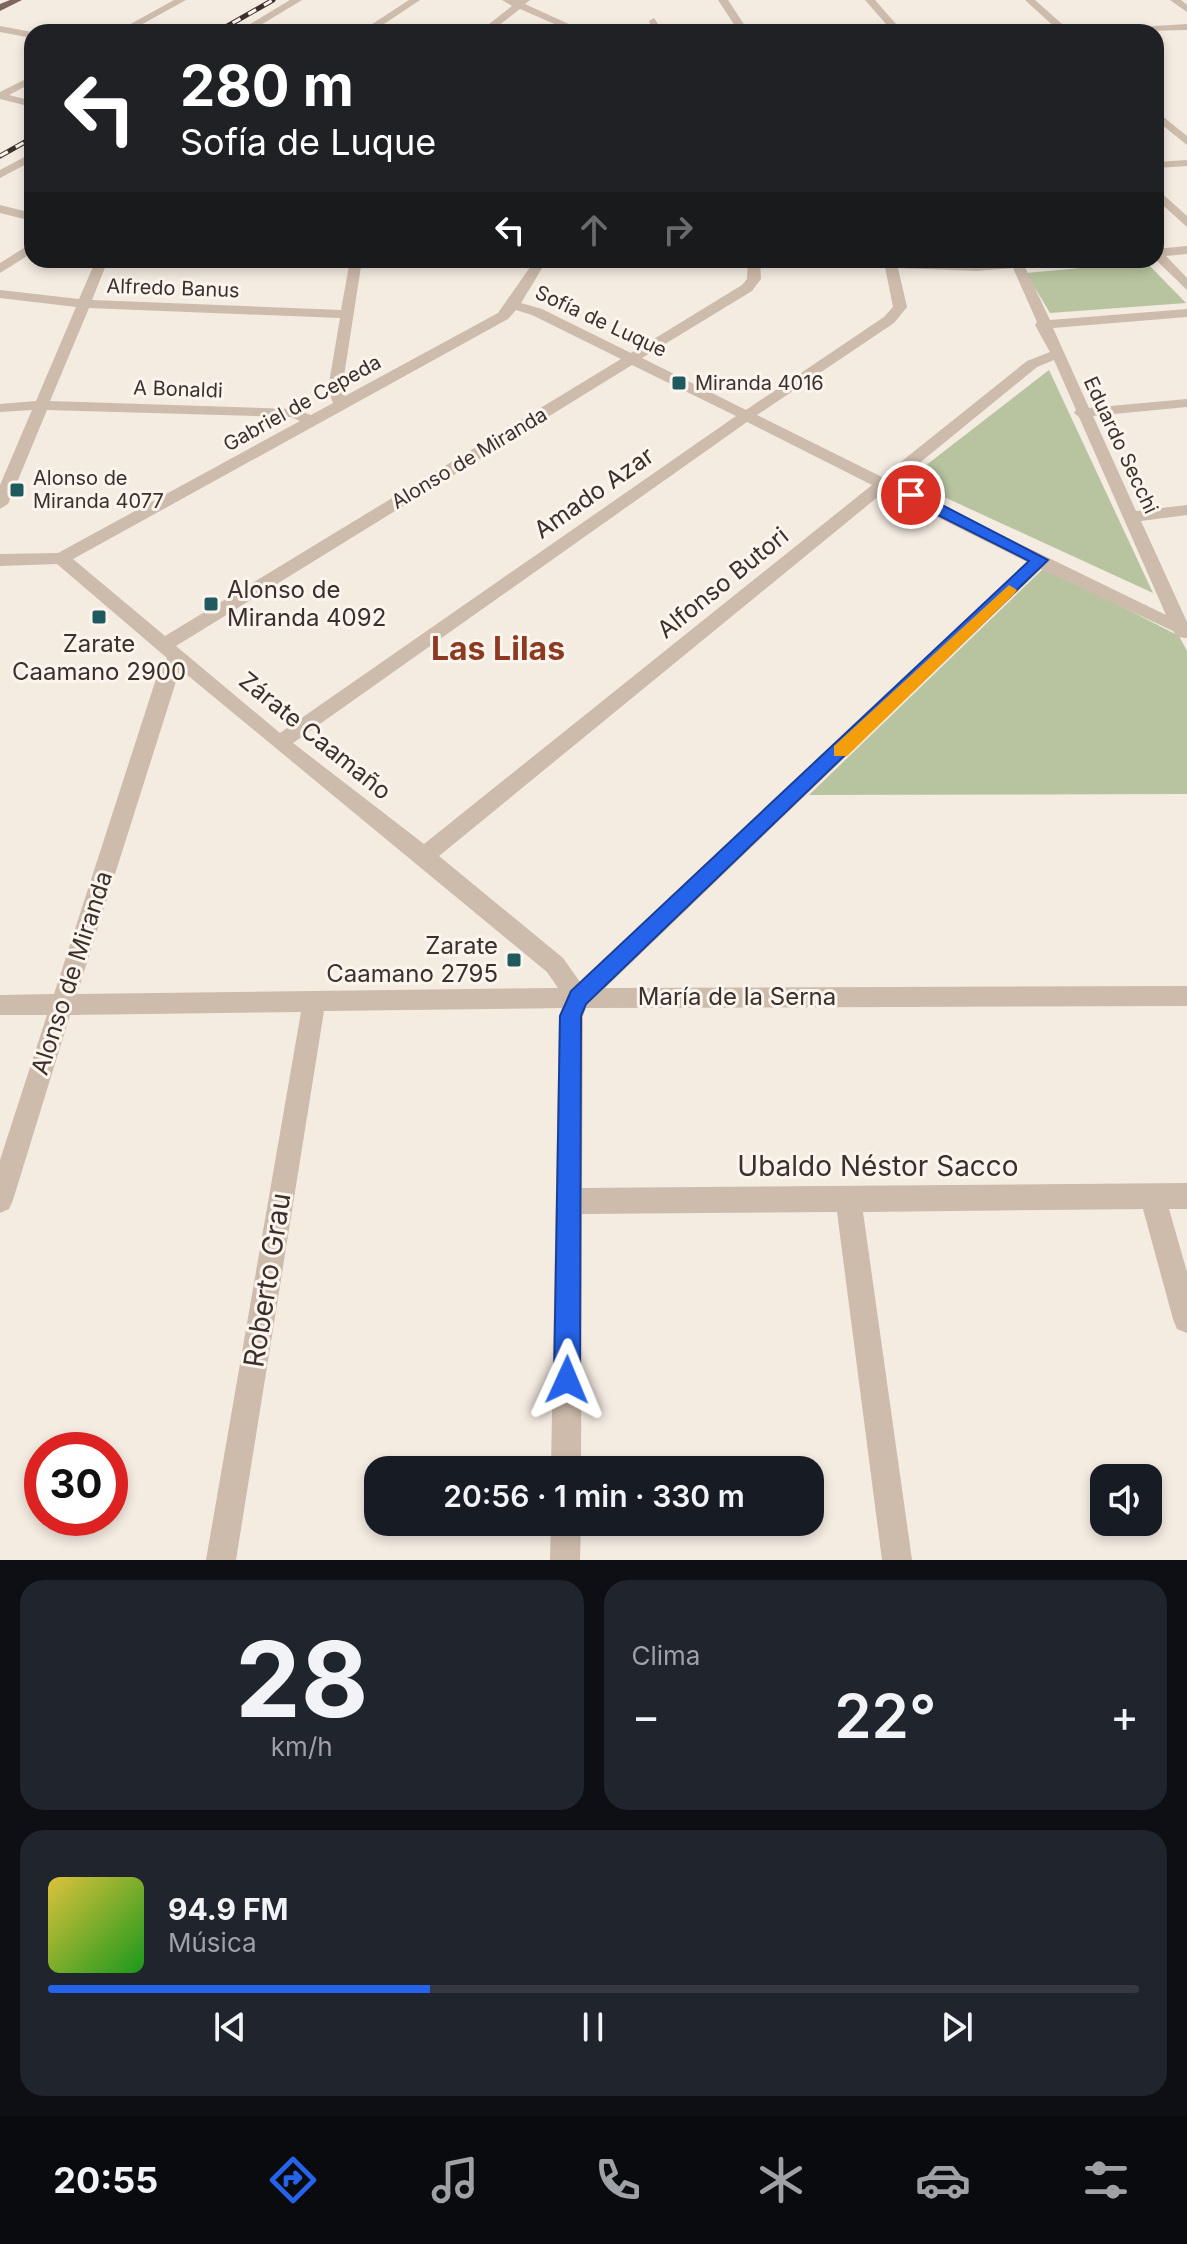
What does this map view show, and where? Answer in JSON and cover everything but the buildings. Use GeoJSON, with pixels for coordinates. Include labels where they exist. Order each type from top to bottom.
{"type":"FeatureCollection","features":[{"type":"Feature","properties":{"kind":"main road"},"geometry":{"type":"LineString","coordinates":[[0,8],[17,0]]}},
{"type":"Feature","properties":{"kind":"street"},"geometry":{"type":"LineString","coordinates":[[136,24],[181,0]]}},
{"type":"Feature","properties":{"kind":"street"},"geometry":{"type":"LineString","coordinates":[[256,24],[297,0]]}},
{"type":"Feature","properties":{"kind":"street"},"geometry":{"type":"LineString","coordinates":[[378,24],[415,0]]}},
{"type":"Feature","properties":{"kind":"street"},"geometry":{"type":"LineString","coordinates":[[507,0],[522,3],[565,24]]}},
{"type":"Feature","properties":{"kind":"street"},"geometry":{"type":"LineString","coordinates":[[723,0],[739,24]]}},
{"type":"Feature","properties":{"kind":"street"},"geometry":{"type":"LineString","coordinates":[[870,0],[891,24]]}},
{"type":"Feature","properties":{"kind":"street"},"geometry":{"type":"LineString","coordinates":[[1030,0],[1057,24]]}},
{"type":"Feature","properties":{"kind":"street"},"geometry":{"type":"LineString","coordinates":[[1175,0],[1187,9]]}},
{"type":"Feature","properties":{"kind":"street"},"geometry":{"type":"LineString","coordinates":[[494,24],[522,3]]}},
{"type":"Feature","properties":{"kind":"street"},"geometry":{"type":"LineString","coordinates":[[1164,28],[1187,27]]}},
{"type":"Feature","properties":{"kind":"street"},"geometry":{"type":"LineString","coordinates":[[0,29],[24,34]]}},
{"type":"Feature","properties":{"kind":"street"},"geometry":{"type":"LineString","coordinates":[[0,96],[24,83]]}},
{"type":"Feature","properties":{"kind":"street"},"geometry":{"type":"LineString","coordinates":[[0,96],[24,102]]}},
{"type":"Feature","properties":{"kind":"street"},"geometry":{"type":"LineString","coordinates":[[1164,121],[1187,142]]}},
{"type":"Feature","properties":{"kind":"street"},"geometry":{"type":"LineString","coordinates":[[1164,126],[1187,125]]}},
{"type":"Feature","properties":{"kind":"street"},"geometry":{"type":"LineString","coordinates":[[0,175],[24,161]]}},
{"type":"Feature","properties":{"kind":"street"},"geometry":{"type":"LineString","coordinates":[[1164,164],[1187,163]]}},
{"type":"Feature","properties":{"kind":"street"},"geometry":{"type":"LineString","coordinates":[[1164,197],[1187,197]]}},
{"type":"Feature","properties":{"kind":"street"},"geometry":{"type":"LineString","coordinates":[[1164,202],[1187,223]]}},
{"type":"Feature","properties":{"kind":"street"},"geometry":{"type":"LineString","coordinates":[[0,209],[24,215]]}},
{"type":"Feature","properties":{"kind":"street"},"geometry":{"type":"LineString","coordinates":[[1164,252],[1187,250]]}},
{"type":"Feature","properties":{"kind":"street"},"geometry":{"type":"LineString","coordinates":[[0,269],[24,252]]}},
{"type":"Feature","properties":{"kind":"street"},"geometry":{"type":"LineString","coordinates":[[1164,262],[1187,286]]}},
{"type":"Feature","properties":{"kind":"street"},"geometry":{"type":"LineString","coordinates":[[0,504],[99,268]]}},
{"type":"Feature","properties":{"kind":"street"},"geometry":{"type":"LineString","coordinates":[[341,405],[334,395],[355,268]]}},
{"type":"Feature","properties":{"kind":"street","name":"Gabriel de Cepeda"},"geometry":{"type":"LineString","coordinates":[[61,558],[503,316],[536,268]]}},
{"type":"Feature","properties":{"kind":"street","name":"Alonso de Miranda"},"geometry":{"type":"LineString","coordinates":[[0,1200],[165,679],[171,650],[747,288],[754,279],[754,268]]}},
{"type":"Feature","properties":{"kind":"street","name":"Amado Azar"},"geometry":{"type":"LineString","coordinates":[[279,743],[895,314],[900,307],[892,268]]}},
{"type":"Feature","properties":{"kind":"street","name":"Eduardo Secchi"},"geometry":{"type":"LineString","coordinates":[[1019,268],[1081,413],[1185,633]]}},
{"type":"Feature","properties":{"kind":"street","name":"Alfredo Banus"},"geometry":{"type":"LineString","coordinates":[[0,294],[85,304],[346,314]]}},
{"type":"Feature","properties":{"kind":"street","name":"Sofía de Luque"},"geometry":{"type":"LineString","coordinates":[[513,305],[537,312],[886,482],[1185,633]]}},
{"type":"Feature","properties":{"kind":"street"},"geometry":{"type":"LineString","coordinates":[[1042,325],[1187,313]]}},
{"type":"Feature","properties":{"kind":"street","name":"Alfonso Butori"},"geometry":{"type":"LineString","coordinates":[[424,856],[1032,364],[1055,355]]}},
{"type":"Feature","properties":{"kind":"street"},"geometry":{"type":"LineString","coordinates":[[1081,413],[1187,403]]}},
{"type":"Feature","properties":{"kind":"street","name":"A Bonaldi"},"geometry":{"type":"LineString","coordinates":[[0,408],[42,405],[293,413],[312,420]]}},
{"type":"Feature","properties":{"kind":"street"},"geometry":{"type":"LineString","coordinates":[[1130,517],[1187,510]]}},
{"type":"Feature","properties":{"kind":"street"},"geometry":{"type":"LineString","coordinates":[[0,560],[61,558]]}},
{"type":"Feature","properties":{"kind":"street","name":"Zárate Caamaño"},"geometry":{"type":"LineString","coordinates":[[61,558],[279,743],[424,856],[555,965],[578,998]]}},
{"type":"Feature","properties":{"kind":"street"},"geometry":{"type":"LineString","coordinates":[[566,1456],[571,1016],[578,998],[1040,560]]}},
{"type":"Feature","properties":{"kind":"street","name":"María de la Serna"},"geometry":{"type":"LineString","coordinates":[[0,1005],[578,998],[1187,996]]}},
{"type":"Feature","properties":{"kind":"street","name":"Roberto Grau"},"geometry":{"type":"LineString","coordinates":[[221,1560],[314,1001]]}},
{"type":"Feature","properties":{"kind":"street"},"geometry":{"type":"LineString","coordinates":[[1152,1196],[1187,1319]]}},
{"type":"Feature","properties":{"kind":"street","name":"Ubaldo Néstor Sacco"},"geometry":{"type":"LineString","coordinates":[[569,1201],[1187,1196]]}},
{"type":"Feature","properties":{"kind":"street"},"geometry":{"type":"LineString","coordinates":[[848,1198],[897,1560]]}},
{"type":"Feature","properties":{"kind":"street"},"geometry":{"type":"LineString","coordinates":[[565,1560],[566,1536]]}},
{"type":"Feature","properties":{"kind":"green space"},"geometry":{"type":"Polygon","coordinates":[[[1081,268],[1152,268],[1186,303],[1050,313],[1026,273],[1081,268]]]}},
{"type":"Feature","properties":{"kind":"green space"},"geometry":{"type":"Polygon","coordinates":[[[1049,370],[1153,593],[907,480],[1049,370]]]}},
{"type":"Feature","properties":{"kind":"green space"},"geometry":{"type":"Polygon","coordinates":[[[1045,567],[1179,636],[1187,651],[1187,794],[809,795],[1045,567]]]}},
{"type":"Feature","properties":{"kind":"railway"},"geometry":{"type":"LineString","coordinates":[[231,24],[273,0]]}},
{"type":"Feature","properties":{"kind":"railway"},"geometry":{"type":"LineString","coordinates":[[0,156],[24,142]]}},
{"type":"Feature","properties":{"kind":"slow traffic"},"geometry":{"type":"LineString","coordinates":[[840,751],[1009,590]]}},
{"type":"Feature","properties":{"kind":"place","name":"Miranda 4016"},"geometry":{"type":"Point","coordinates":[679,383]}},
{"type":"Feature","properties":{"kind":"place","name":"Alonso de Miranda 4077"},"geometry":{"type":"Point","coordinates":[17,490]}},
{"type":"Feature","properties":{"kind":"place","name":"Alonso de Miranda 4092"},"geometry":{"type":"Point","coordinates":[211,604]}},
{"type":"Feature","properties":{"kind":"place","name":"Zarate Caamano 2900"},"geometry":{"type":"Point","coordinates":[99,617]}},
{"type":"Feature","properties":{"kind":"place","name":"Zarate Caamano 2795"},"geometry":{"type":"Point","coordinates":[514,960]}},
{"type":"Feature","properties":{"kind":"district","name":"Las Lilas"},"geometry":{"type":"Point","coordinates":[498,649]}},
{"type":"Feature","properties":{"kind":"route"},"geometry":{"type":"LineString","coordinates":[[567,1380],[571,1016],[578,998],[1040,560],[911,495]]}}]}
